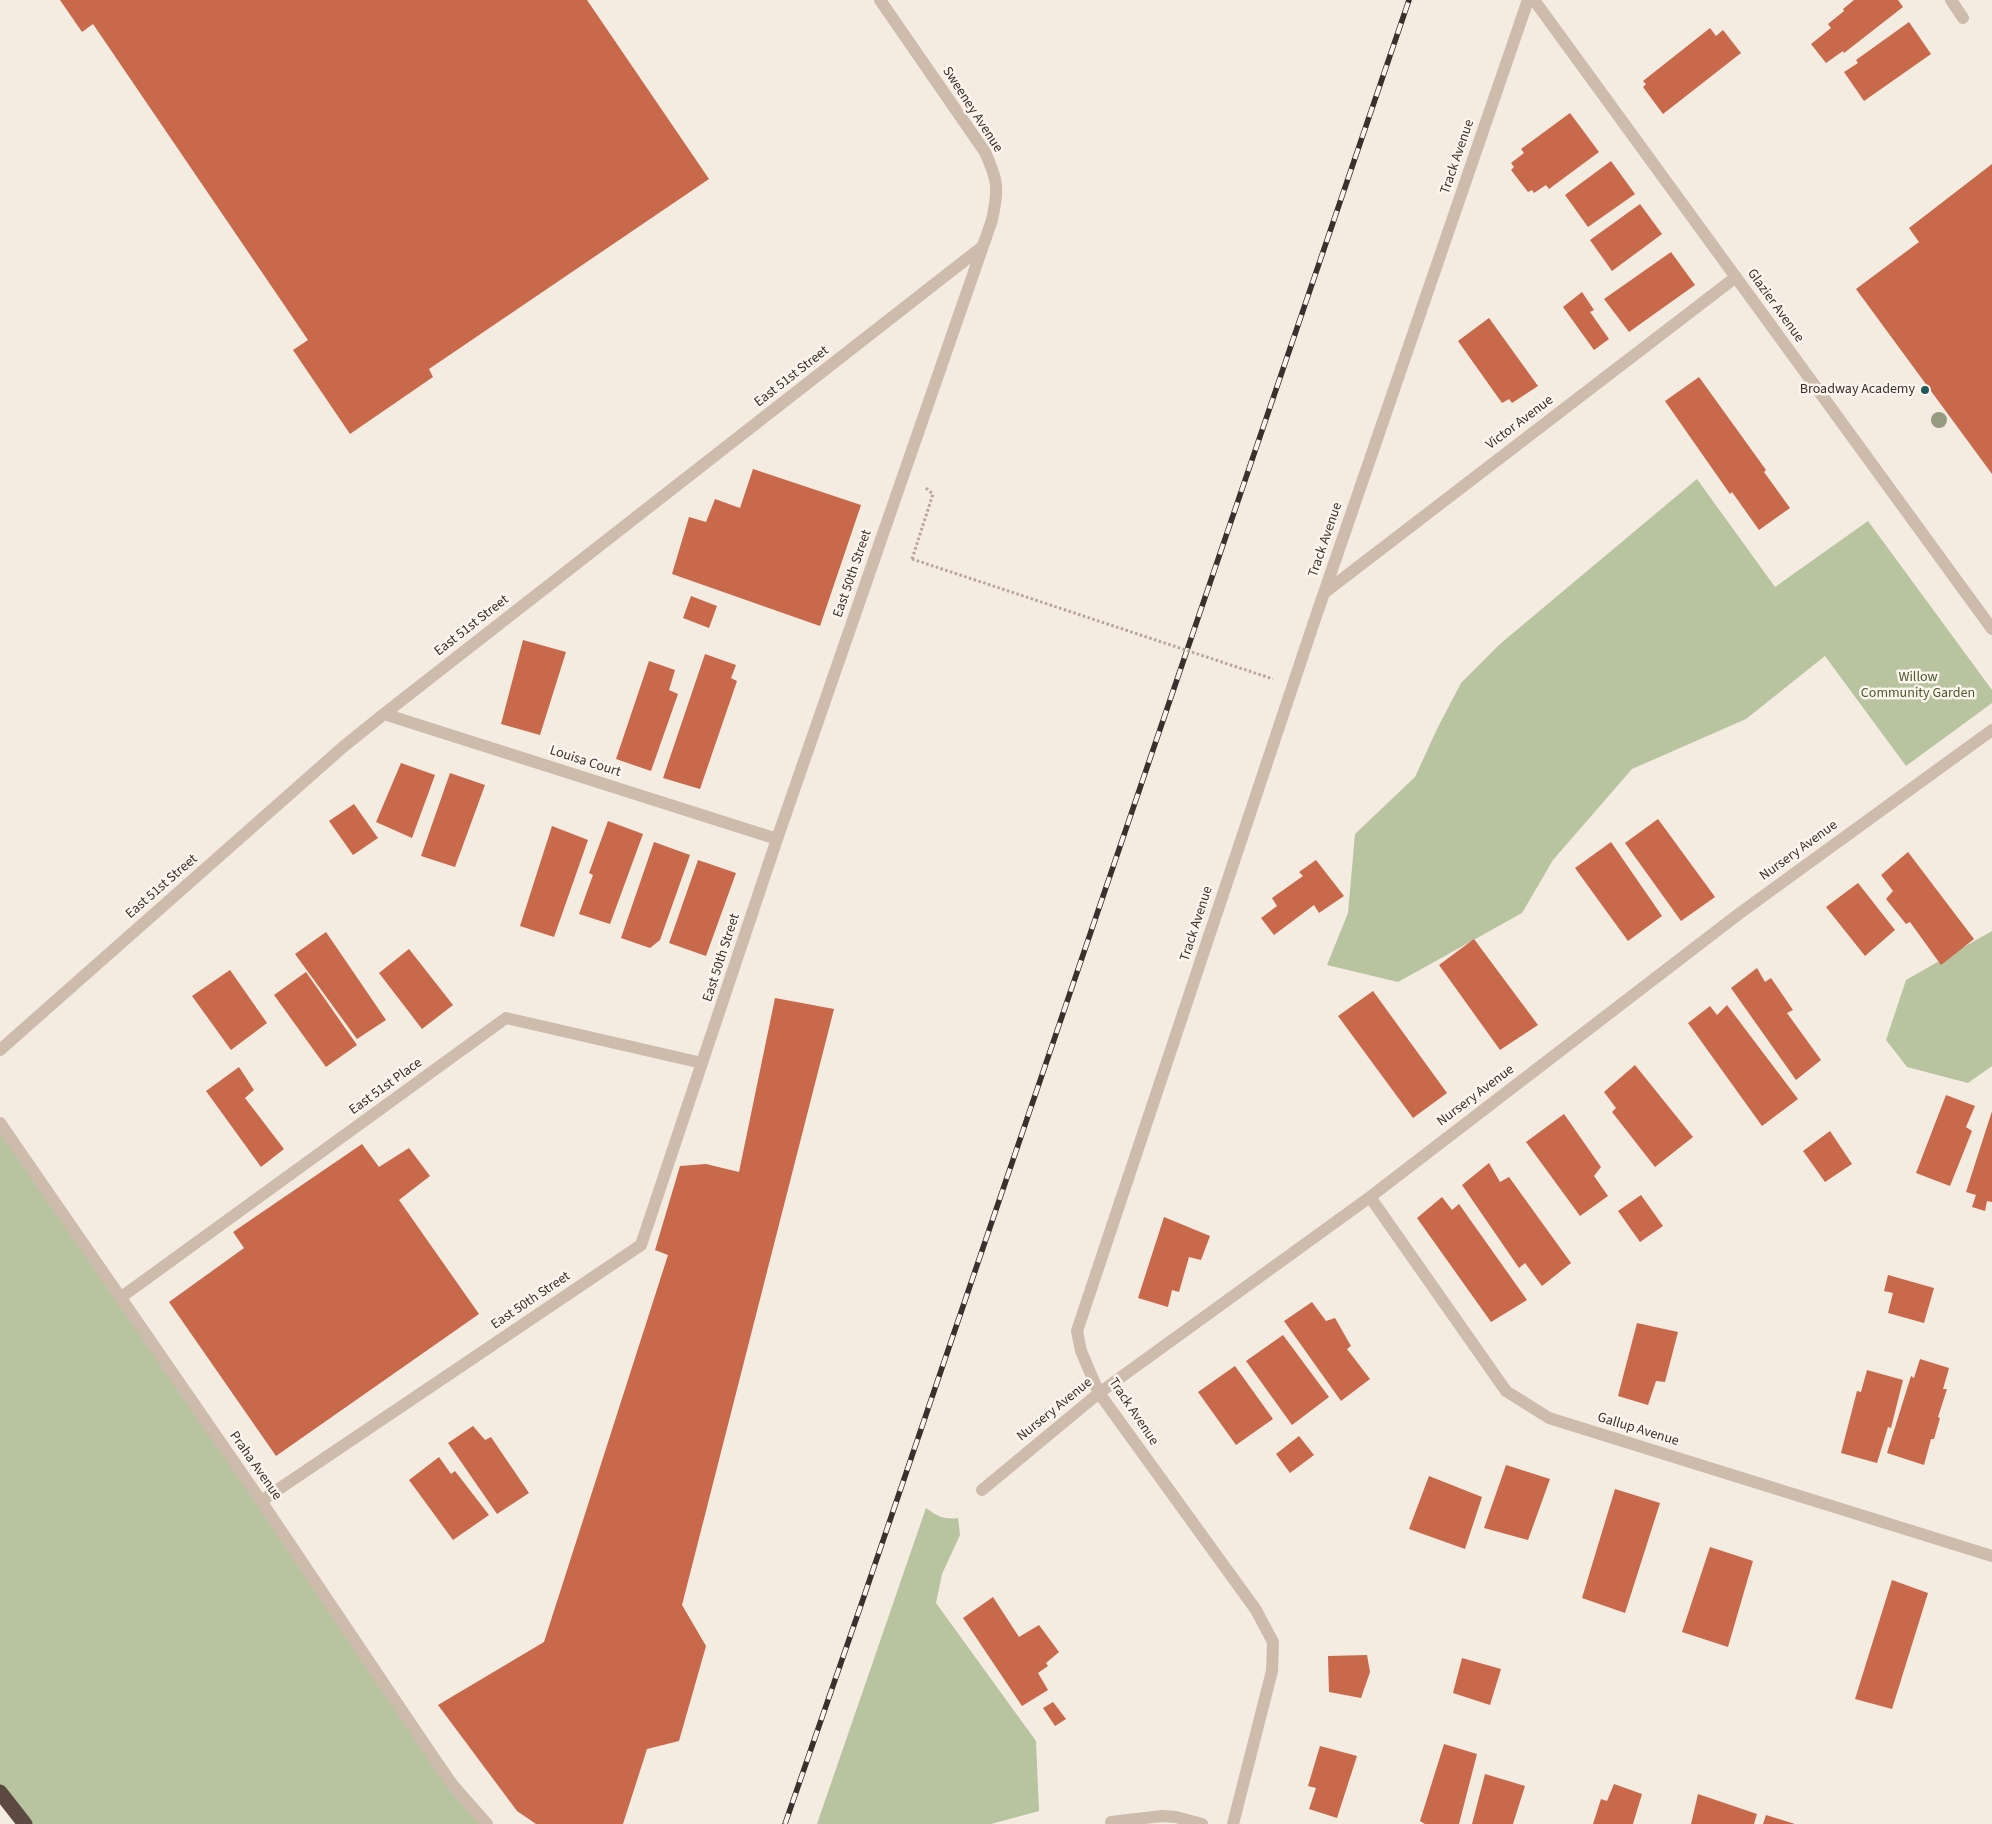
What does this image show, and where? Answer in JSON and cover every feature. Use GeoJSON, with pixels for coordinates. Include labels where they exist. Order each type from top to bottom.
{"type":"FeatureCollection","features":[{"type":"Feature","properties":{"kind":"highway"},"geometry":{"type":"LineString","coordinates":[[0,1792],[25,1824]]}},
{"type":"Feature","properties":{"kind":"street","name":"Sweeney Avenue"},"geometry":{"type":"LineString","coordinates":[[880,0],[985,152],[995,175],[997,197],[992,220],[982,247]]}},
{"type":"Feature","properties":{"kind":"street","name":"Track Avenue"},"geometry":{"type":"LineString","coordinates":[[1233,1824],[1272,1671],[1273,1642],[1256,1610],[1099,1393],[1081,1351],[1077,1332],[1324,593],[1528,0]]}},
{"type":"Feature","properties":{"kind":"street","name":"Glazier Avenue"},"geometry":{"type":"LineString","coordinates":[[1534,0],[1992,629]]}},
{"type":"Feature","properties":{"kind":"street"},"geometry":{"type":"LineString","coordinates":[[1951,0],[1963,18]]}},
{"type":"Feature","properties":{"kind":"street","name":"East 51st Street"},"geometry":{"type":"LineString","coordinates":[[0,1050],[343,747],[982,247]]}},
{"type":"Feature","properties":{"kind":"street","name":"East 50th Street"},"geometry":{"type":"LineString","coordinates":[[261,1501],[641,1245],[777,839],[982,247]]}},
{"type":"Feature","properties":{"kind":"street","name":"Victor Avenue"},"geometry":{"type":"LineString","coordinates":[[1324,593],[1736,277]]}},
{"type":"Feature","properties":{"kind":"street","name":"Louisa Court"},"geometry":{"type":"LineString","coordinates":[[384,714],[777,839]]}},
{"type":"Feature","properties":{"kind":"street","name":"Nursery Avenue"},"geometry":{"type":"LineString","coordinates":[[982,1490],[1099,1393],[1370,1197],[1740,913],[1992,730]]}},
{"type":"Feature","properties":{"kind":"street","name":"East 51st Place"},"geometry":{"type":"LineString","coordinates":[[120,1298],[506,1018],[702,1063]]}},
{"type":"Feature","properties":{"kind":"street","name":"Praha Avenue"},"geometry":{"type":"LineString","coordinates":[[0,1123],[261,1501],[450,1782],[486,1824]]}},
{"type":"Feature","properties":{"kind":"street","name":"Gallup Avenue"},"geometry":{"type":"LineString","coordinates":[[1370,1197],[1506,1391],[1549,1418],[1992,1556]]}},
{"type":"Feature","properties":{"kind":"street"},"geometry":{"type":"LineString","coordinates":[[1111,1822],[1162,1816],[1176,1817],[1202,1824]]}},
{"type":"Feature","properties":{"kind":"path"},"geometry":{"type":"LineString","coordinates":[[933,494],[912,559],[1273,679]]}},
{"type":"Feature","properties":{"kind":"green space","name":"Willow Community Garden"},"geometry":{"type":"Polygon","coordinates":[[[1697,479],[1775,587],[1868,521],[1992,690],[1992,703],[1906,766],[1825,656],[1746,719],[1632,769],[1553,860],[1522,913],[1398,982],[1327,965],[1348,913],[1355,834],[1415,777],[1461,683],[1500,644],[1697,479]]]}},
{"type":"Feature","properties":{"kind":"green space"},"geometry":{"type":"Polygon","coordinates":[[[1992,931],[1992,1066],[1968,1083],[1907,1067],[1886,1040],[1906,980],[1992,931]]]}},
{"type":"Feature","properties":{"kind":"green space"},"geometry":{"type":"Polygon","coordinates":[[[0,1123],[487,1824],[25,1824],[0,1792],[0,1123]]]}},
{"type":"Feature","properties":{"kind":"green space"},"geometry":{"type":"Polygon","coordinates":[[[926,1508],[941,1517],[958,1518],[960,1535],[942,1574],[936,1603],[1036,1741],[1039,1811],[991,1824],[817,1824],[926,1508]]]}},
{"type":"Feature","properties":{"kind":"building"},"geometry":{"type":"Polygon","coordinates":[[[60,0],[587,0],[709,179],[429,369],[433,377],[350,434],[293,350],[308,340],[93,24],[82,32],[60,0]]]}},
{"type":"Feature","properties":{"kind":"building"},"geometry":{"type":"Polygon","coordinates":[[[1854,0],[1898,0],[1903,7],[1844,53],[1843,51],[1826,63],[1811,44],[1831,28],[1828,24],[1854,0]]]}},
{"type":"Feature","properties":{"kind":"building"},"geometry":{"type":"Polygon","coordinates":[[[1909,22],[1931,54],[1864,101],[1844,72],[1858,63],[1856,60],[1909,22]]]}},
{"type":"Feature","properties":{"kind":"building"},"geometry":{"type":"Polygon","coordinates":[[[1710,28],[1716,36],[1723,30],[1741,53],[1663,114],[1643,87],[1646,84],[1643,81],[1710,28]]]}},
{"type":"Feature","properties":{"kind":"building"},"geometry":{"type":"Polygon","coordinates":[[[1570,113],[1599,152],[1549,189],[1546,185],[1534,193],[1532,190],[1528,192],[1511,170],[1514,167],[1511,163],[1524,153],[1521,149],[1570,113]]]}},
{"type":"Feature","properties":{"kind":"building"},"geometry":{"type":"Polygon","coordinates":[[[1611,161],[1635,194],[1588,227],[1565,195],[1611,161]]]}},
{"type":"Feature","properties":{"kind":"building"},"geometry":{"type":"Polygon","coordinates":[[[1992,164],[1992,474],[1856,289],[1919,242],[1909,228],[1992,164]]]}},
{"type":"Feature","properties":{"kind":"building"},"geometry":{"type":"Polygon","coordinates":[[[1640,204],[1662,234],[1612,271],[1590,240],[1640,204]]]}},
{"type":"Feature","properties":{"kind":"building"},"geometry":{"type":"Polygon","coordinates":[[[1671,252],[1695,285],[1629,332],[1604,299],[1671,252]]]}},
{"type":"Feature","properties":{"kind":"building"},"geometry":{"type":"Polygon","coordinates":[[[1582,292],[1594,310],[1590,312],[1609,339],[1594,350],[1563,307],[1582,292]]]}},
{"type":"Feature","properties":{"kind":"building"},"geometry":{"type":"Polygon","coordinates":[[[1489,318],[1538,386],[1512,403],[1509,399],[1502,403],[1458,341],[1489,318]]]}},
{"type":"Feature","properties":{"kind":"building"},"geometry":{"type":"Polygon","coordinates":[[[1699,377],[1766,470],[1764,472],[1790,508],[1759,530],[1732,492],[1730,494],[1665,401],[1699,377]]]}},
{"type":"Feature","properties":{"kind":"building"},"geometry":{"type":"Polygon","coordinates":[[[753,469],[861,505],[820,626],[672,574],[689,517],[706,522],[715,499],[740,508],[753,469]]]}},
{"type":"Feature","properties":{"kind":"building"},"geometry":{"type":"Polygon","coordinates":[[[691,596],[717,606],[709,628],[683,618],[691,596]]]}},
{"type":"Feature","properties":{"kind":"building"},"geometry":{"type":"Polygon","coordinates":[[[523,640],[566,652],[540,735],[501,724],[523,640]]]}},
{"type":"Feature","properties":{"kind":"building"},"geometry":{"type":"Polygon","coordinates":[[[705,654],[736,665],[731,678],[737,681],[700,789],[663,778],[705,654]]]}},
{"type":"Feature","properties":{"kind":"building"},"geometry":{"type":"Polygon","coordinates":[[[649,661],[675,670],[669,690],[678,694],[651,771],[616,759],[649,661]]]}},
{"type":"Feature","properties":{"kind":"building"},"geometry":{"type":"Polygon","coordinates":[[[401,763],[435,775],[412,838],[376,822],[401,763]]]}},
{"type":"Feature","properties":{"kind":"building"},"geometry":{"type":"Polygon","coordinates":[[[450,773],[485,785],[455,867],[421,856],[450,773]]]}},
{"type":"Feature","properties":{"kind":"building"},"geometry":{"type":"Polygon","coordinates":[[[354,804],[378,838],[353,855],[329,821],[354,804]]]}},
{"type":"Feature","properties":{"kind":"building"},"geometry":{"type":"Polygon","coordinates":[[[1658,819],[1715,897],[1681,921],[1625,843],[1658,819]]]}},
{"type":"Feature","properties":{"kind":"building"},"geometry":{"type":"Polygon","coordinates":[[[608,821],[643,834],[610,924],[579,914],[593,875],[589,873],[608,821]]]}},
{"type":"Feature","properties":{"kind":"building"},"geometry":{"type":"Polygon","coordinates":[[[552,826],[588,840],[554,937],[520,926],[552,826]]]}},
{"type":"Feature","properties":{"kind":"building"},"geometry":{"type":"Polygon","coordinates":[[[654,842],[690,855],[660,940],[650,948],[621,938],[654,842]]]}},
{"type":"Feature","properties":{"kind":"building"},"geometry":{"type":"Polygon","coordinates":[[[1611,842],[1662,916],[1628,941],[1575,868],[1611,842]]]}},
{"type":"Feature","properties":{"kind":"building"},"geometry":{"type":"Polygon","coordinates":[[[1908,852],[1974,939],[1941,965],[1910,922],[1906,924],[1886,899],[1893,891],[1881,875],[1908,852]]]}},
{"type":"Feature","properties":{"kind":"building"},"geometry":{"type":"Polygon","coordinates":[[[698,860],[736,873],[706,956],[669,943],[698,860]]]}},
{"type":"Feature","properties":{"kind":"building"},"geometry":{"type":"Polygon","coordinates":[[[1316,860],[1344,896],[1319,913],[1314,905],[1274,935],[1261,918],[1277,906],[1272,898],[1303,876],[1299,872],[1316,860]]]}},
{"type":"Feature","properties":{"kind":"building"},"geometry":{"type":"Polygon","coordinates":[[[1858,883],[1895,930],[1865,956],[1826,907],[1858,883]]]}},
{"type":"Feature","properties":{"kind":"building"},"geometry":{"type":"Polygon","coordinates":[[[326,932],[386,1020],[357,1039],[295,954],[326,932]]]}},
{"type":"Feature","properties":{"kind":"building"},"geometry":{"type":"Polygon","coordinates":[[[1474,939],[1538,1025],[1500,1050],[1439,965],[1474,939]]]}},
{"type":"Feature","properties":{"kind":"building"},"geometry":{"type":"Polygon","coordinates":[[[409,949],[453,1005],[422,1029],[379,973],[409,949]]]}},
{"type":"Feature","properties":{"kind":"building"},"geometry":{"type":"Polygon","coordinates":[[[1757,968],[1765,982],[1771,978],[1793,1010],[1787,1013],[1821,1060],[1796,1080],[1731,988],[1757,968]]]}},
{"type":"Feature","properties":{"kind":"building"},"geometry":{"type":"Polygon","coordinates":[[[230,970],[267,1023],[231,1050],[192,996],[230,970]]]}},
{"type":"Feature","properties":{"kind":"building"},"geometry":{"type":"Polygon","coordinates":[[[306,972],[357,1045],[326,1067],[274,995],[306,972]]]}},
{"type":"Feature","properties":{"kind":"building"},"geometry":{"type":"Polygon","coordinates":[[[1373,991],[1447,1093],[1413,1118],[1338,1016],[1373,991]]]}},
{"type":"Feature","properties":{"kind":"building"},"geometry":{"type":"Polygon","coordinates":[[[775,998],[834,1009],[682,1605],[706,1646],[679,1741],[647,1749],[623,1824],[536,1824],[517,1811],[438,1705],[544,1642],[668,1255],[655,1250],[680,1166],[706,1164],[739,1172],[775,998]]]}},
{"type":"Feature","properties":{"kind":"building"},"geometry":{"type":"Polygon","coordinates":[[[1727,1005],[1798,1099],[1762,1126],[1688,1023],[1710,1006],[1717,1015],[1727,1005]]]}},
{"type":"Feature","properties":{"kind":"building"},"geometry":{"type":"Polygon","coordinates":[[[1635,1065],[1693,1137],[1655,1167],[1612,1112],[1616,1108],[1604,1092],[1635,1065]]]}},
{"type":"Feature","properties":{"kind":"building"},"geometry":{"type":"Polygon","coordinates":[[[239,1067],[254,1090],[245,1098],[284,1149],[261,1167],[206,1091],[239,1067]]]}},
{"type":"Feature","properties":{"kind":"building"},"geometry":{"type":"Polygon","coordinates":[[[1946,1095],[1975,1106],[1966,1127],[1972,1131],[1950,1186],[1916,1173],[1946,1095]]]}},
{"type":"Feature","properties":{"kind":"building"},"geometry":{"type":"Polygon","coordinates":[[[1992,1111],[1992,1202],[1987,1201],[1985,1211],[1972,1207],[1976,1195],[1966,1192],[1992,1111]]]}},
{"type":"Feature","properties":{"kind":"building"},"geometry":{"type":"Polygon","coordinates":[[[1564,1114],[1601,1167],[1594,1176],[1608,1196],[1580,1216],[1526,1142],[1564,1114]]]}},
{"type":"Feature","properties":{"kind":"building"},"geometry":{"type":"Polygon","coordinates":[[[1830,1131],[1852,1164],[1825,1182],[1803,1151],[1830,1131]]]}},
{"type":"Feature","properties":{"kind":"building"},"geometry":{"type":"Polygon","coordinates":[[[362,1144],[379,1167],[409,1148],[430,1176],[399,1200],[479,1314],[276,1456],[169,1302],[244,1248],[233,1232],[362,1144]]]}},
{"type":"Feature","properties":{"kind":"building"},"geometry":{"type":"Polygon","coordinates":[[[1489,1163],[1500,1182],[1509,1177],[1571,1263],[1542,1286],[1525,1263],[1519,1268],[1462,1185],[1489,1163]]]}},
{"type":"Feature","properties":{"kind":"building"},"geometry":{"type":"Polygon","coordinates":[[[1641,1195],[1663,1226],[1640,1242],[1618,1211],[1641,1195]]]}},
{"type":"Feature","properties":{"kind":"building"},"geometry":{"type":"Polygon","coordinates":[[[1442,1197],[1452,1210],[1459,1204],[1527,1300],[1491,1322],[1417,1218],[1442,1197]]]}},
{"type":"Feature","properties":{"kind":"building"},"geometry":{"type":"Polygon","coordinates":[[[1164,1217],[1210,1236],[1201,1260],[1189,1257],[1179,1292],[1172,1290],[1168,1307],[1138,1298],[1164,1217]]]}},
{"type":"Feature","properties":{"kind":"building"},"geometry":{"type":"Polygon","coordinates":[[[1888,1275],[1934,1288],[1924,1323],[1888,1313],[1893,1293],[1884,1291],[1888,1275]]]}},
{"type":"Feature","properties":{"kind":"building"},"geometry":{"type":"Polygon","coordinates":[[[1312,1302],[1326,1321],[1335,1318],[1351,1346],[1347,1349],[1370,1379],[1341,1401],[1284,1321],[1312,1302]]]}},
{"type":"Feature","properties":{"kind":"building"},"geometry":{"type":"Polygon","coordinates":[[[1637,1323],[1678,1332],[1665,1382],[1656,1381],[1648,1405],[1618,1396],[1637,1323]]]}},
{"type":"Feature","properties":{"kind":"building"},"geometry":{"type":"Polygon","coordinates":[[[1283,1335],[1329,1397],[1292,1425],[1246,1361],[1283,1335]]]}},
{"type":"Feature","properties":{"kind":"building"},"geometry":{"type":"Polygon","coordinates":[[[1920,1359],[1949,1368],[1943,1389],[1947,1389],[1938,1417],[1940,1418],[1934,1439],[1931,1439],[1924,1465],[1887,1453],[1911,1376],[1914,1378],[1920,1359]]]}},
{"type":"Feature","properties":{"kind":"building"},"geometry":{"type":"Polygon","coordinates":[[[1235,1366],[1273,1419],[1236,1445],[1198,1392],[1235,1366]]]}},
{"type":"Feature","properties":{"kind":"building"},"geometry":{"type":"Polygon","coordinates":[[[1867,1370],[1903,1380],[1891,1428],[1888,1427],[1877,1463],[1841,1453],[1857,1391],[1861,1392],[1867,1370]]]}},
{"type":"Feature","properties":{"kind":"building"},"geometry":{"type":"Polygon","coordinates":[[[473,1426],[485,1440],[491,1437],[529,1493],[497,1514],[448,1443],[473,1426]]]}},
{"type":"Feature","properties":{"kind":"building"},"geometry":{"type":"Polygon","coordinates":[[[1299,1436],[1314,1455],[1290,1473],[1276,1454],[1299,1436]]]}},
{"type":"Feature","properties":{"kind":"building"},"geometry":{"type":"Polygon","coordinates":[[[439,1457],[451,1474],[455,1471],[489,1515],[453,1540],[409,1480],[439,1457]]]}},
{"type":"Feature","properties":{"kind":"building"},"geometry":{"type":"Polygon","coordinates":[[[1506,1465],[1550,1479],[1528,1540],[1484,1528],[1506,1465]]]}},
{"type":"Feature","properties":{"kind":"building"},"geometry":{"type":"Polygon","coordinates":[[[1429,1476],[1482,1497],[1465,1549],[1409,1529],[1429,1476]]]}},
{"type":"Feature","properties":{"kind":"building"},"geometry":{"type":"Polygon","coordinates":[[[1615,1489],[1660,1503],[1625,1613],[1582,1598],[1615,1489]]]}},
{"type":"Feature","properties":{"kind":"building"},"geometry":{"type":"Polygon","coordinates":[[[1710,1547],[1753,1561],[1728,1647],[1682,1632],[1710,1547]]]}},
{"type":"Feature","properties":{"kind":"building"},"geometry":{"type":"Polygon","coordinates":[[[1892,1580],[1928,1593],[1892,1709],[1855,1699],[1892,1580]]]}},
{"type":"Feature","properties":{"kind":"building"},"geometry":{"type":"Polygon","coordinates":[[[993,1597],[1019,1637],[1039,1625],[1059,1652],[1046,1663],[1048,1666],[1038,1673],[1048,1690],[1022,1706],[963,1618],[993,1597]]]}},
{"type":"Feature","properties":{"kind":"building"},"geometry":{"type":"Polygon","coordinates":[[[1367,1655],[1370,1672],[1361,1698],[1329,1692],[1328,1656],[1367,1655]]]}},
{"type":"Feature","properties":{"kind":"building"},"geometry":{"type":"Polygon","coordinates":[[[1462,1658],[1501,1669],[1490,1705],[1453,1693],[1462,1658]]]}},
{"type":"Feature","properties":{"kind":"building"},"geometry":{"type":"Polygon","coordinates":[[[1053,1702],[1066,1719],[1055,1726],[1043,1708],[1053,1702]]]}},
{"type":"Feature","properties":{"kind":"building"},"geometry":{"type":"Polygon","coordinates":[[[1444,1744],[1477,1754],[1459,1824],[1425,1824],[1420,1821],[1444,1744]]]}},
{"type":"Feature","properties":{"kind":"building"},"geometry":{"type":"Polygon","coordinates":[[[1320,1746],[1357,1756],[1337,1818],[1309,1809],[1316,1788],[1308,1786],[1320,1746]]]}},
{"type":"Feature","properties":{"kind":"building"},"geometry":{"type":"Polygon","coordinates":[[[1485,1774],[1525,1786],[1513,1824],[1472,1824],[1485,1774]]]}},
{"type":"Feature","properties":{"kind":"building"},"geometry":{"type":"Polygon","coordinates":[[[1614,1784],[1642,1794],[1633,1824],[1593,1824],[1601,1799],[1607,1801],[1614,1784]]]}},
{"type":"Feature","properties":{"kind":"building"},"geometry":{"type":"Polygon","coordinates":[[[1698,1794],[1757,1814],[1754,1824],[1691,1824],[1698,1794]]]}},
{"type":"Feature","properties":{"kind":"building"},"geometry":{"type":"Polygon","coordinates":[[[1766,1815],[1795,1824],[1763,1824],[1766,1815]]]}},
{"type":"Feature","properties":{"kind":"railway"},"geometry":{"type":"LineString","coordinates":[[785,1824],[1409,0]]}},
{"type":"Feature","properties":{"kind":"place","name":"Broadway Academy"},"geometry":{"type":"Point","coordinates":[1925,390]}}]}
